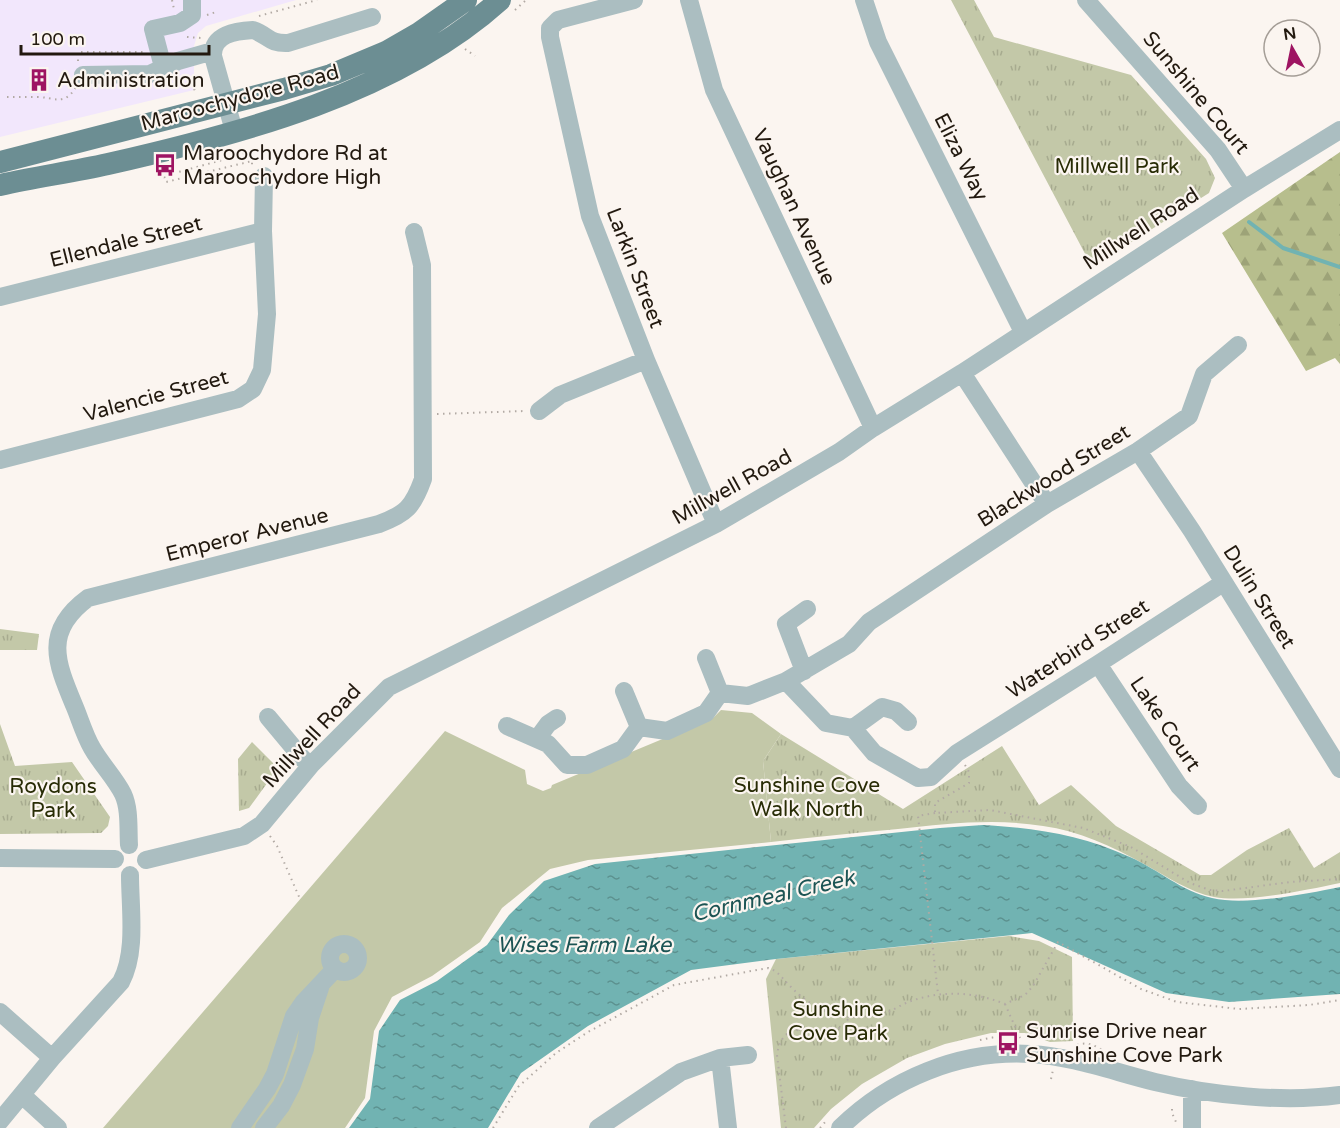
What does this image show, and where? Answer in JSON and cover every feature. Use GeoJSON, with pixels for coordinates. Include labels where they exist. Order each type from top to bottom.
{"type":"FeatureCollection","features":[{"type":"Feature","properties":{"kind":"main road","name":"Maroochydore Road"},"geometry":{"type":"LineString","coordinates":[[0,162],[304,84],[358,64],[419,33],[466,0]]}},
{"type":"Feature","properties":{"kind":"main road","name":"Maroochydore Road"},"geometry":{"type":"LineString","coordinates":[[0,185],[238,138],[379,79],[435,49],[465,29],[500,0]]}},
{"type":"Feature","properties":{"kind":"street"},"geometry":{"type":"LineString","coordinates":[[169,71],[153,29],[180,23],[192,15],[192,0]]}},
{"type":"Feature","properties":{"kind":"street","name":"Larkin Street"},"geometry":{"type":"LineString","coordinates":[[634,0],[558,20],[550,28],[550,37],[590,216],[646,360],[716,524]]}},
{"type":"Feature","properties":{"kind":"street","name":"Vaughan Avenue"},"geometry":{"type":"LineString","coordinates":[[689,0],[714,90],[873,428]]}},
{"type":"Feature","properties":{"kind":"street","name":"Eliza Way"},"geometry":{"type":"LineString","coordinates":[[864,0],[878,42],[1023,332]]}},
{"type":"Feature","properties":{"kind":"street","name":"Sunshine Court"},"geometry":{"type":"LineString","coordinates":[[1086,0],[1218,150],[1244,189]]}},
{"type":"Feature","properties":{"kind":"street"},"geometry":{"type":"LineString","coordinates":[[238,138],[226,104],[213,51],[217,41],[233,33],[253,30],[278,44],[288,43],[372,17]]}},
{"type":"Feature","properties":{"kind":"street"},"geometry":{"type":"LineString","coordinates":[[83,75],[150,74],[169,71],[213,51]]}},
{"type":"Feature","properties":{"kind":"street","name":"Millwell Road"},"geometry":{"type":"LineString","coordinates":[[146,860],[244,836],[262,824],[311,765],[389,687],[716,524],[839,452],[1244,189],[1340,130]]}},
{"type":"Feature","properties":{"kind":"street","name":"Valencie Street"},"geometry":{"type":"LineString","coordinates":[[0,460],[238,399],[253,389],[262,370],[267,314],[264,176]]}},
{"type":"Feature","properties":{"kind":"street","name":"Ellendale Street"},"geometry":{"type":"LineString","coordinates":[[0,297],[264,231]]}},
{"type":"Feature","properties":{"kind":"street","name":"Emperor Avenue"},"geometry":{"type":"LineString","coordinates":[[129,844],[127,810],[123,795],[92,747],[59,670],[56,653],[57,640],[63,623],[77,606],[88,598],[379,524],[397,517],[409,508],[417,497],[423,479],[422,265],[414,232]]}},
{"type":"Feature","properties":{"kind":"street","name":"Blackwood Street"},"geometry":{"type":"LineString","coordinates":[[720,693],[747,696],[786,681],[804,671],[849,644],[869,622],[1047,504],[1138,451],[1189,416],[1204,374],[1238,345]]}},
{"type":"Feature","properties":{"kind":"street"},"geometry":{"type":"LineString","coordinates":[[539,411],[560,395],[646,360]]}},
{"type":"Feature","properties":{"kind":"street"},"geometry":{"type":"LineString","coordinates":[[962,373],[1047,504]]}},
{"type":"Feature","properties":{"kind":"street","name":"Dulin Street"},"geometry":{"type":"LineString","coordinates":[[1138,451],[1192,531],[1340,769]]}},
{"type":"Feature","properties":{"kind":"street","name":"Waterbird Street"},"geometry":{"type":"LineString","coordinates":[[853,728],[874,753],[918,778],[931,777],[957,753],[1223,583]]}},
{"type":"Feature","properties":{"kind":"street"},"geometry":{"type":"LineString","coordinates":[[804,671],[786,624],[807,609]]}},
{"type":"Feature","properties":{"kind":"street"},"geometry":{"type":"LineString","coordinates":[[639,727],[667,731],[706,713],[720,693],[706,658]]}},
{"type":"Feature","properties":{"kind":"street","name":"Lake Court"},"geometry":{"type":"LineString","coordinates":[[1098,664],[1179,786],[1198,806]]}},
{"type":"Feature","properties":{"kind":"street"},"geometry":{"type":"LineString","coordinates":[[786,681],[826,723],[853,728],[882,707],[896,711],[908,722]]}},
{"type":"Feature","properties":{"kind":"street"},"geometry":{"type":"LineString","coordinates":[[624,691],[639,727]]}},
{"type":"Feature","properties":{"kind":"street"},"geometry":{"type":"LineString","coordinates":[[268,717],[303,759],[311,765]]}},
{"type":"Feature","properties":{"kind":"street"},"geometry":{"type":"LineString","coordinates":[[537,739],[548,724],[557,718]]}},
{"type":"Feature","properties":{"kind":"street"},"geometry":{"type":"LineString","coordinates":[[507,726],[548,744],[567,765],[587,765],[623,749],[639,727]]}},
{"type":"Feature","properties":{"kind":"street"},"geometry":{"type":"LineString","coordinates":[[129,844],[141,849],[146,860],[141,871],[130,875],[119,870],[115,859],[120,849],[129,844]]}},
{"type":"Feature","properties":{"kind":"street"},"geometry":{"type":"LineString","coordinates":[[0,858],[115,859]]}},
{"type":"Feature","properties":{"kind":"street"},"geometry":{"type":"LineString","coordinates":[[0,1120],[121,982],[128,970],[131,949],[130,875]]}},
{"type":"Feature","properties":{"kind":"street"},"geometry":{"type":"LineString","coordinates":[[246,1126],[274,1074],[294,1017],[303,1003],[335,969]]}},
{"type":"Feature","properties":{"kind":"street"},"geometry":{"type":"LineString","coordinates":[[264,1128],[281,1106],[292,1085],[305,1049],[310,1018],[320,986]]}},
{"type":"Feature","properties":{"kind":"street"},"geometry":{"type":"LineString","coordinates":[[0,1012],[52,1058]]}},
{"type":"Feature","properties":{"kind":"street"},"geometry":{"type":"LineString","coordinates":[[840,1128],[873,1100],[914,1076],[957,1062],[1028,1054],[1075,1062],[1192,1095],[1286,1098],[1340,1095]]}},
{"type":"Feature","properties":{"kind":"street"},"geometry":{"type":"LineString","coordinates":[[598,1128],[681,1072],[720,1058],[748,1055]]}},
{"type":"Feature","properties":{"kind":"street"},"geometry":{"type":"LineString","coordinates":[[988,1057],[1023,1061],[1121,1085],[1256,1107],[1300,1107],[1340,1103]]}},
{"type":"Feature","properties":{"kind":"street"},"geometry":{"type":"LineString","coordinates":[[720,1058],[728,1128]]}},
{"type":"Feature","properties":{"kind":"street"},"geometry":{"type":"LineString","coordinates":[[1075,1062],[1080,1069],[1121,1085]]}},
{"type":"Feature","properties":{"kind":"street"},"geometry":{"type":"LineString","coordinates":[[22,1095],[58,1128]]}},
{"type":"Feature","properties":{"kind":"street"},"geometry":{"type":"LineString","coordinates":[[1192,1095],[1192,1128]]}},
{"type":"Feature","properties":{"kind":"path"},"geometry":{"type":"LineString","coordinates":[[465,49],[475,56]]}},
{"type":"Feature","properties":{"kind":"path"},"geometry":{"type":"LineString","coordinates":[[169,71],[187,78],[196,92]]}},
{"type":"Feature","properties":{"kind":"path"},"geometry":{"type":"LineString","coordinates":[[238,138],[244,154],[164,176],[166,182],[252,161],[253,176],[264,176]]}},
{"type":"Feature","properties":{"kind":"path"},"geometry":{"type":"LineString","coordinates":[[423,414],[539,411]]}},
{"type":"Feature","properties":{"kind":"path"},"geometry":{"type":"LineString","coordinates":[[935,813],[935,803],[969,783],[969,772],[957,753]]}},
{"type":"Feature","properties":{"kind":"path"},"geometry":{"type":"LineString","coordinates":[[938,994],[918,816],[990,810],[1083,828],[1131,847],[1190,883],[1210,890],[1223,891],[1290,882],[1340,879]]}},
{"type":"Feature","properties":{"kind":"path"},"geometry":{"type":"LineString","coordinates":[[262,824],[277,846],[300,899]]}},
{"type":"Feature","properties":{"kind":"path"},"geometry":{"type":"LineString","coordinates":[[1005,1004],[1025,995],[1033,986],[1058,942],[1141,989],[1177,1002],[1239,1009],[1309,1005],[1340,1000]]}},
{"type":"Feature","properties":{"kind":"path"},"geometry":{"type":"LineString","coordinates":[[493,1128],[518,1087],[556,1053],[588,1032],[674,985],[768,968],[776,970],[789,986],[809,1002],[828,1012],[849,1017],[885,1013],[905,1003],[938,994],[969,994],[992,999],[1005,1004],[1020,1038]]}},
{"type":"Feature","properties":{"kind":"path"},"geometry":{"type":"LineString","coordinates":[[786,1128],[777,1055],[778,1045],[785,1035],[797,1029],[828,1032],[840,1029],[849,1017]]}},
{"type":"Feature","properties":{"kind":"path"},"geometry":{"type":"LineString","coordinates":[[1172,1109],[1177,1128]]}},
{"type":"Feature","properties":{"kind":"shaded area"},"geometry":{"type":"Polygon","coordinates":[[[0,0],[296,0],[206,26],[198,33],[194,46],[194,90],[0,137],[0,0]]]}},
{"type":"Feature","properties":{"kind":"green space","name":"Millwell Park"},"geometry":{"type":"Polygon","coordinates":[[[951,0],[974,0],[994,37],[1131,75],[1206,159],[1215,178],[1209,193],[1092,267],[951,0]]]}},
{"type":"Feature","properties":{"kind":"green space"},"geometry":{"type":"Polygon","coordinates":[[[1340,152],[1340,364],[1335,358],[1306,371],[1222,233],[1340,152]]]}},
{"type":"Feature","properties":{"kind":"green space"},"geometry":{"type":"Polygon","coordinates":[[[0,629],[39,634],[37,650],[0,650],[0,629]]]}},
{"type":"Feature","properties":{"kind":"green space"},"geometry":{"type":"Polygon","coordinates":[[[721,710],[752,713],[781,734],[763,761],[771,842],[588,860],[550,869],[502,908],[480,942],[432,976],[392,997],[374,1031],[365,1098],[345,1128],[103,1128],[445,731],[525,770],[527,784],[543,791],[551,788],[552,785],[713,718],[721,710]]]}},
{"type":"Feature","properties":{"kind":"green space","name":"Roydons Park"},"geometry":{"type":"Polygon","coordinates":[[[0,724],[15,766],[72,762],[110,817],[108,826],[101,833],[0,834],[0,724]]]}},
{"type":"Feature","properties":{"kind":"green space","name":"Sunshine Cove Walk North"},"geometry":{"type":"Polygon","coordinates":[[[781,734],[903,809],[1002,746],[1039,805],[1071,785],[1116,826],[1200,875],[1211,875],[1247,850],[1289,828],[1314,868],[1340,852],[1340,883],[1260,897],[1214,897],[1187,888],[1132,857],[1095,840],[1056,828],[1006,822],[952,824],[771,842],[763,761],[781,734]]]}},
{"type":"Feature","properties":{"kind":"green space"},"geometry":{"type":"Polygon","coordinates":[[[252,742],[273,763],[275,768],[273,775],[249,808],[239,811],[238,759],[252,742]]]}},
{"type":"Feature","properties":{"kind":"green space","name":"Sunshine Cove Park"},"geometry":{"type":"Polygon","coordinates":[[[1009,936],[1039,941],[1072,957],[1073,1041],[1050,1042],[1025,1033],[991,1033],[945,1044],[907,1058],[862,1084],[831,1109],[814,1128],[781,1128],[766,979],[776,959],[1009,936]]]}},
{"type":"Feature","properties":{"kind":"water","name":"Wises Farm Lake"},"geometry":{"type":"Polygon","coordinates":[[[983,825],[1022,828],[1094,843],[1141,862],[1180,885],[1212,898],[1258,900],[1340,887],[1340,994],[1229,1002],[1166,993],[1032,933],[691,970],[588,1026],[521,1073],[488,1128],[349,1128],[370,1099],[379,1031],[400,1000],[437,981],[487,945],[509,915],[544,881],[595,864],[983,825]]]}},
{"type":"Feature","properties":{"kind":"waterway"},"geometry":{"type":"LineString","coordinates":[[1249,222],[1283,248],[1340,267]]}},
{"type":"Feature","properties":{"kind":"place","name":"Administration"},"geometry":{"type":"Point","coordinates":[39,80]}},
{"type":"Feature","properties":{"kind":"place","name":"Maroochydore Rd at Maroochydore High"},"geometry":{"type":"Point","coordinates":[165,165]}},
{"type":"Feature","properties":{"kind":"place","name":"Sunrise Drive near Sunshine Cove Park"},"geometry":{"type":"Point","coordinates":[1008,1043]}},
{"type":"Feature","properties":{"kind":"water label","name":"Cornmeal Creek"},"geometry":{"type":"Point","coordinates":[773,896]}}]}
